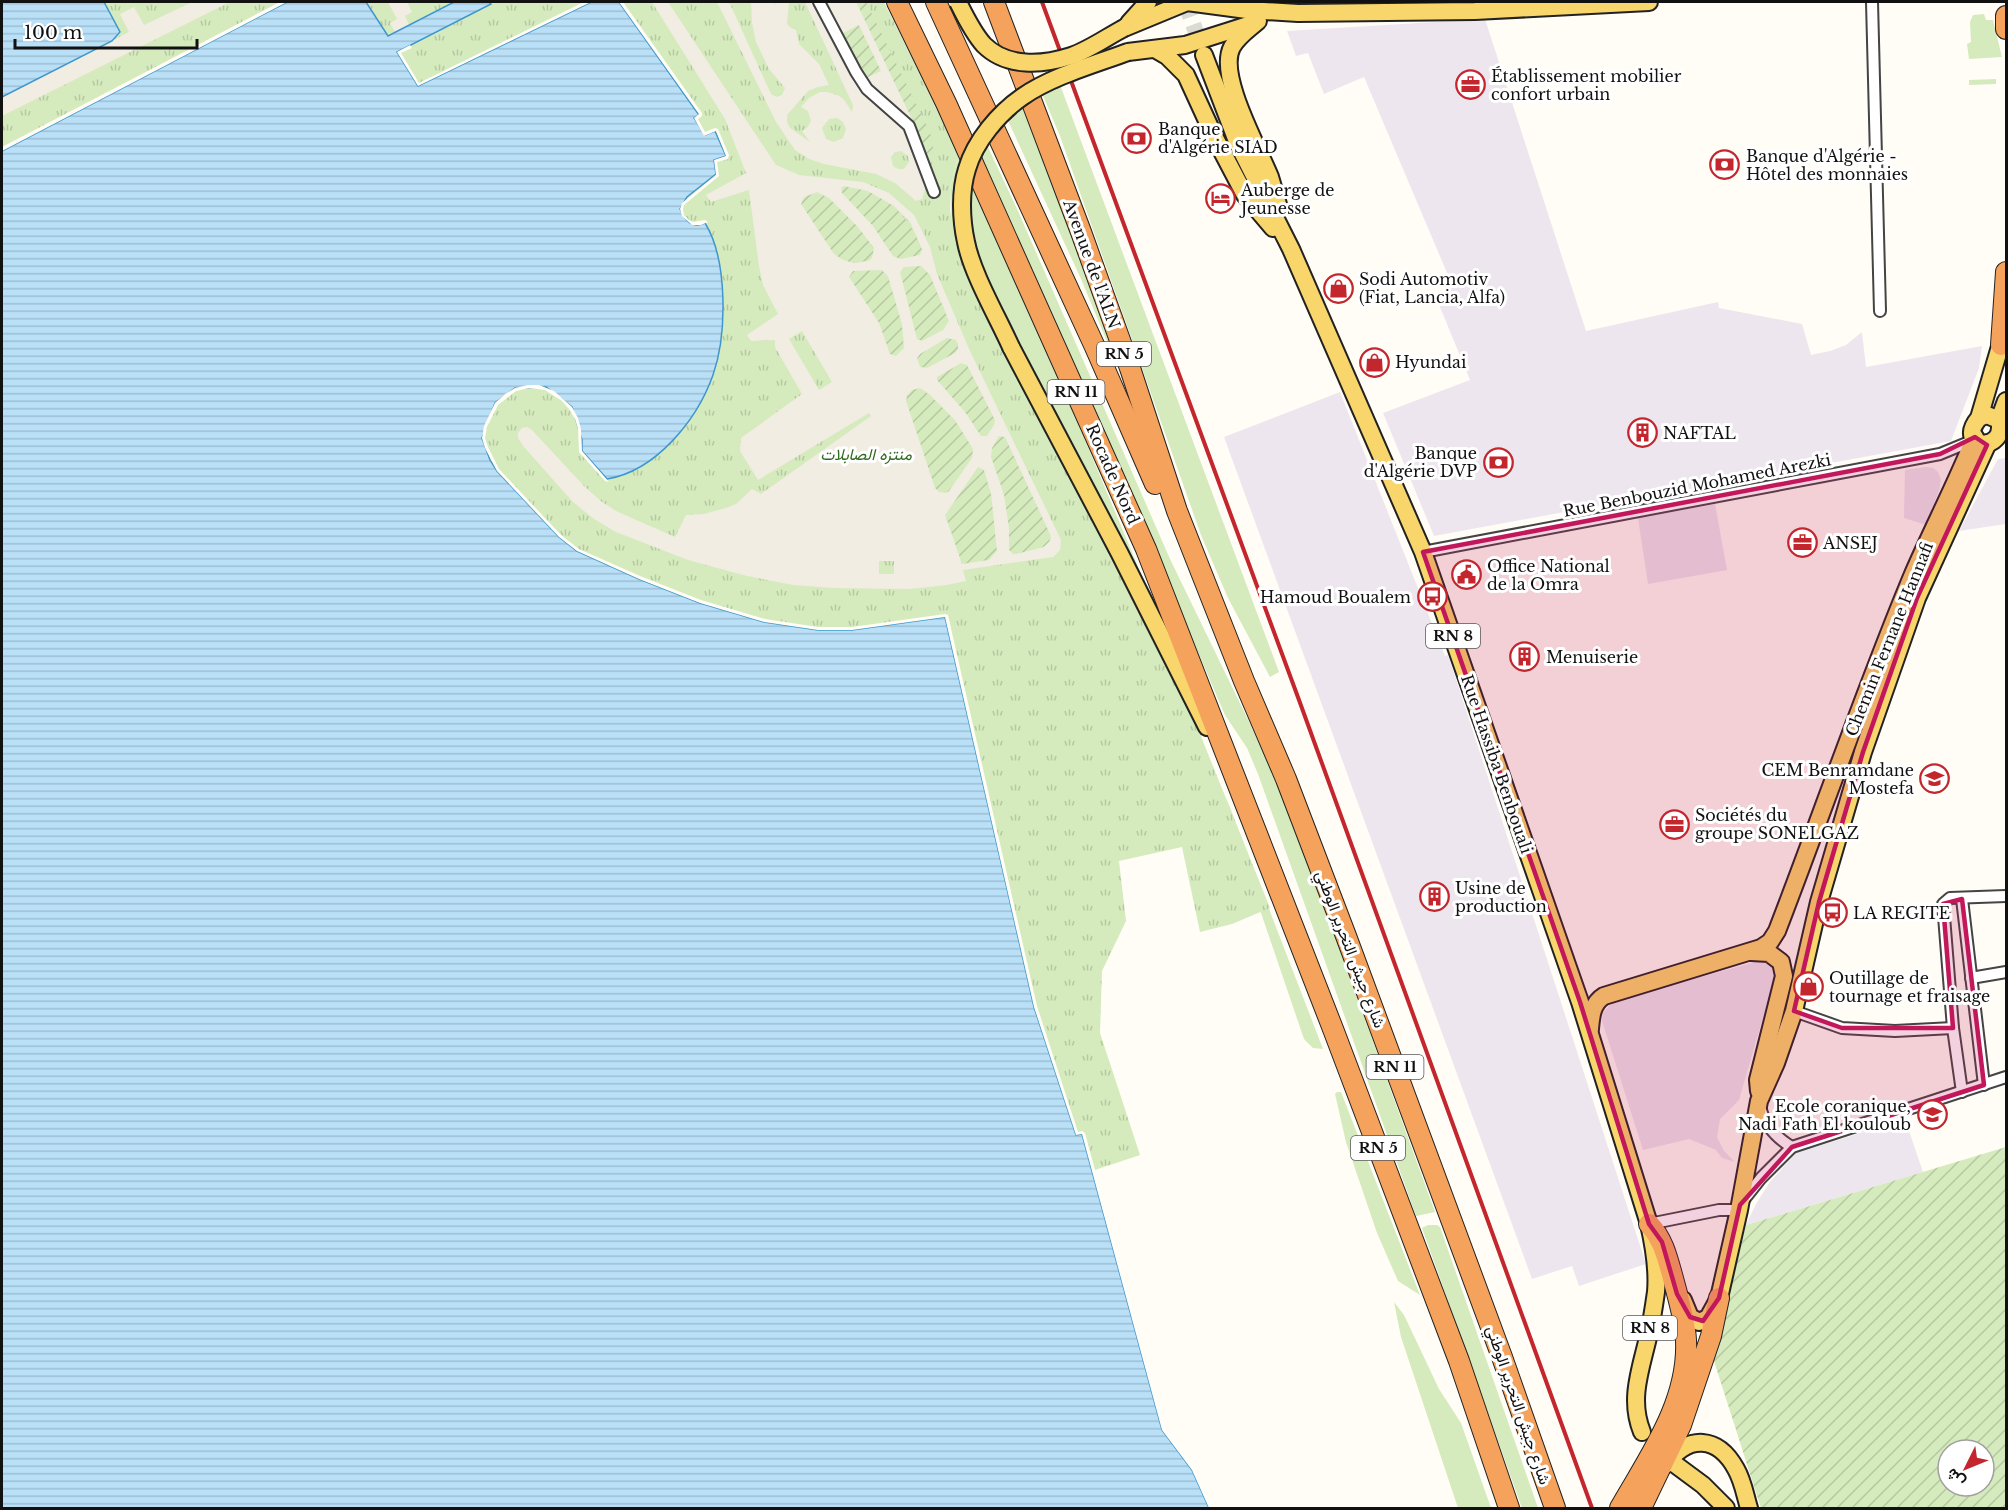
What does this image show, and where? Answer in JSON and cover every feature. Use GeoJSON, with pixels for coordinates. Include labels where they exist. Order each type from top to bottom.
{"type":"FeatureCollection","features":[{"type":"Feature","properties":{"kind":"highway","name":"Rocade Nord"},"geometry":{"type":"LineString","coordinates":[[897,2],[946,103],[1146,549],[1239,790]]}},
{"type":"Feature","properties":{"kind":"highway","name":"RN 11"},"geometry":{"type":"LineString","coordinates":[[936,2],[1095,347],[1191,565],[1204,600],[1225,629]]}},
{"type":"Feature","properties":{"kind":"highway"},"geometry":{"type":"LineString","coordinates":[[983,2],[1023,80]]}},
{"type":"Feature","properties":{"kind":"highway","name":"Avenue de l'ALN"},"geometry":{"type":"LineString","coordinates":[[994,2],[1093,264],[1177,511],[1225,629]]}},
{"type":"Feature","properties":{"kind":"highway"},"geometry":{"type":"LineString","coordinates":[[2007,16],[2007,28]]}},
{"type":"Feature","properties":{"kind":"highway"},"geometry":{"type":"LineString","coordinates":[[2001,345],[2007,272]]}},
{"type":"Feature","properties":{"kind":"highway","name":"شارع جيش التحرير الوطني"},"geometry":{"type":"LineString","coordinates":[[1225,629],[1346,936],[1502,1357],[1555,1509]]}},
{"type":"Feature","properties":{"kind":"highway","name":"RN 5"},"geometry":{"type":"LineString","coordinates":[[1239,790],[1329,1018],[1450,1340],[1509,1509]]}},
{"type":"Feature","properties":{"kind":"highway"},"geometry":{"type":"LineString","coordinates":[[1620,1509],[1674,1409],[1683,1374],[1686,1336],[1677,1294],[1662,1242],[1649,1224]]}},
{"type":"Feature","properties":{"kind":"highway"},"geometry":{"type":"LineString","coordinates":[[1645,1501],[1682,1425],[1711,1336],[1719,1298]]}},
{"type":"Feature","properties":{"kind":"main road"},"geometry":{"type":"LineString","coordinates":[[958,2],[969,24],[985,46],[1005,59],[1031,64],[1072,56],[1124,28],[1187,2],[1247,10],[1298,13],[1475,11],[1649,2]]}},
{"type":"Feature","properties":{"kind":"main road"},"geometry":{"type":"LineString","coordinates":[[1124,28],[1148,2]]}},
{"type":"Feature","properties":{"kind":"main road"},"geometry":{"type":"LineString","coordinates":[[1239,790],[1119,552],[1011,347],[976,270],[966,242],[962,205],[967,168],[982,138],[1004,112],[1023,96],[1061,77],[1128,52],[1204,40],[1258,21],[1298,13],[1319,2]]}},
{"type":"Feature","properties":{"kind":"main road"},"geometry":{"type":"LineString","coordinates":[[1345,2],[1380,11]]}},
{"type":"Feature","properties":{"kind":"main road"},"geometry":{"type":"LineString","coordinates":[[1258,21],[1239,36],[1232,47],[1228,58],[1229,73],[1238,103],[1270,178],[1291,249]]}},
{"type":"Feature","properties":{"kind":"main road"},"geometry":{"type":"LineString","coordinates":[[1155,49],[1167,56],[1186,75],[1245,195],[1291,249]]}},
{"type":"Feature","properties":{"kind":"main road","name":"RN 8"},"geometry":{"type":"LineString","coordinates":[[1204,55],[1238,144],[1291,249]]}},
{"type":"Feature","properties":{"kind":"main road","name":"Rue Hassiba Benbouali"},"geometry":{"type":"LineString","coordinates":[[1291,249],[1423,552],[1590,1033],[1649,1224]]}},
{"type":"Feature","properties":{"kind":"main road"},"geometry":{"type":"LineString","coordinates":[[2007,321],[1979,418],[1974,425],[1979,441],[1992,444],[2000,439],[2007,401]]}},
{"type":"Feature","properties":{"kind":"main road"},"geometry":{"type":"LineString","coordinates":[[1979,418],[1987,416],[2003,427]]}},
{"type":"Feature","properties":{"kind":"main road","name":"Chemin Fernane Hannafi"},"geometry":{"type":"LineString","coordinates":[[1590,1033],[1595,1007],[1599,999],[1604,996],[1750,952],[1770,942],[1777,931],[1846,742],[1914,573],[1979,441]]}},
{"type":"Feature","properties":{"kind":"main road","name":"Chemin Fernane Hannafi"},"geometry":{"type":"LineString","coordinates":[[1719,1298],[1759,1101],[1776,1063],[1794,1011],[1820,902],[1863,752],[1917,598],[1979,441]]}},
{"type":"Feature","properties":{"kind":"main road"},"geometry":{"type":"LineString","coordinates":[[1750,952],[1769,953],[1781,962],[1784,976],[1758,1080],[1759,1101]]}},
{"type":"Feature","properties":{"kind":"main road","name":"RN 8"},"geometry":{"type":"LineString","coordinates":[[1642,1432],[1635,1403],[1636,1387],[1649,1332],[1656,1282],[1655,1258],[1649,1224]]}},
{"type":"Feature","properties":{"kind":"main road"},"geometry":{"type":"LineString","coordinates":[[1677,1294],[1685,1303],[1690,1317],[1699,1322],[1708,1318],[1719,1298]]}},
{"type":"Feature","properties":{"kind":"main road"},"geometry":{"type":"LineString","coordinates":[[1645,1501],[1676,1452],[1689,1444],[1705,1443],[1719,1448],[1735,1467],[1749,1509]]}},
{"type":"Feature","properties":{"kind":"main road"},"geometry":{"type":"LineString","coordinates":[[1676,1465],[1703,1485],[1726,1509]]}},
{"type":"Feature","properties":{"kind":"street"},"geometry":{"type":"LineString","coordinates":[[819,2],[867,89],[909,126],[934,192]]}},
{"type":"Feature","properties":{"kind":"street"},"geometry":{"type":"LineString","coordinates":[[1536,7],[1555,2]]}},
{"type":"Feature","properties":{"kind":"street"},"geometry":{"type":"LineString","coordinates":[[1872,2],[1880,311]]}},
{"type":"Feature","properties":{"kind":"street","name":"Rue Benbouzid Mohamed Arezki"},"geometry":{"type":"LineString","coordinates":[[1423,552],[1940,454],[1979,441]]}},
{"type":"Feature","properties":{"kind":"street"},"geometry":{"type":"LineString","coordinates":[[1962,1092],[1953,1028],[1943,904],[1950,898],[2007,896]]}},
{"type":"Feature","properties":{"kind":"street"},"geometry":{"type":"LineString","coordinates":[[1962,899],[1984,1085]]}},
{"type":"Feature","properties":{"kind":"street"},"geometry":{"type":"LineString","coordinates":[[1971,978],[2007,972]]}},
{"type":"Feature","properties":{"kind":"street"},"geometry":{"type":"LineString","coordinates":[[1794,1011],[1842,1028],[1894,1031],[1953,1028]]}},
{"type":"Feature","properties":{"kind":"street"},"geometry":{"type":"LineString","coordinates":[[1649,1224],[1739,1207],[1761,1178],[1792,1148],[2007,1077]]}},
{"type":"Feature","properties":{"kind":"street"},"geometry":{"type":"LineString","coordinates":[[1759,1101],[1762,1115],[1770,1129],[1792,1148]]}},
{"type":"Feature","properties":{"kind":"highlighted area"},"geometry":{"type":"Polygon","coordinates":[[[1975,437],[1987,445],[1917,598],[1863,752],[1819,902],[1794,1011],[1842,1028],[1953,1028],[1943,904],[1962,899],[1984,1085],[1792,1147],[1740,1205],[1719,1298],[1703,1321],[1690,1317],[1677,1294],[1662,1242],[1649,1224],[1580,1002],[1423,552],[1940,454],[1975,437]]]}},
{"type":"Feature","properties":{"kind":"shaded area"},"geometry":{"type":"Polygon","coordinates":[[[192,2],[230,2],[2,116],[2,97],[129,32],[120,14],[134,7],[144,25],[192,2]]]}},
{"type":"Feature","properties":{"kind":"shaded area"},"geometry":{"type":"Polygon","coordinates":[[[388,2],[407,2],[412,12],[405,16],[409,25],[395,32],[390,23],[397,19],[388,2]]]}},
{"type":"Feature","properties":{"kind":"shaded area"},"geometry":{"type":"Polygon","coordinates":[[[652,2],[668,2],[776,165],[799,175],[863,182],[889,193],[914,215],[930,247],[937,274],[970,351],[1061,540],[1060,550],[1053,557],[963,570],[966,581],[909,589],[793,585],[747,576],[688,560],[616,532],[594,519],[573,502],[524,447],[518,438],[518,433],[522,428],[527,427],[602,502],[618,512],[675,537],[686,515],[704,514],[726,508],[736,504],[752,489],[761,494],[871,416],[869,413],[758,480],[740,451],[741,438],[802,394],[775,347],[775,340],[751,341],[747,335],[778,314],[763,285],[749,190],[711,202],[706,195],[746,173],[725,119],[652,2]],[[844,186],[841,188],[842,193],[873,226],[893,256],[900,259],[920,255],[922,249],[910,222],[894,206],[868,191],[844,186]],[[817,192],[804,197],[801,204],[834,254],[854,263],[868,261],[872,258],[874,248],[858,227],[829,198],[817,192]],[[921,266],[904,267],[900,272],[917,339],[922,341],[943,330],[949,321],[930,275],[921,266]],[[882,270],[853,271],[849,277],[879,323],[890,354],[896,356],[904,348],[902,324],[888,276],[882,270]],[[802,331],[789,339],[819,390],[832,382],[802,331]],[[947,338],[920,354],[917,358],[920,367],[927,368],[955,353],[958,349],[956,340],[947,338]],[[961,363],[937,377],[937,380],[965,412],[981,436],[987,436],[995,420],[967,365],[961,363]],[[920,388],[912,390],[906,401],[935,488],[939,492],[946,493],[972,458],[973,449],[955,420],[929,394],[920,388]],[[999,436],[992,448],[991,457],[1004,495],[1009,528],[1009,550],[1016,554],[1044,547],[1050,541],[1051,536],[1005,437],[999,436]],[[978,467],[945,515],[962,564],[989,560],[997,551],[991,493],[984,470],[978,467]],[[879,561],[879,574],[894,574],[894,561],[879,561]]]}},
{"type":"Feature","properties":{"kind":"shaded area"},"geometry":{"type":"Polygon","coordinates":[[[717,2],[730,4],[771,94],[777,97],[782,95],[785,88],[769,69],[756,42],[751,2],[772,2],[776,6],[774,2],[789,2],[787,24],[796,30],[799,44],[819,64],[829,85],[808,91],[787,115],[790,128],[810,142],[802,131],[811,121],[808,111],[801,107],[809,98],[820,92],[827,92],[840,96],[852,112],[853,105],[805,2],[856,2],[917,130],[931,169],[922,199],[916,201],[895,183],[876,174],[809,159],[795,150],[776,122],[717,2]],[[859,25],[843,33],[866,78],[881,71],[859,25]],[[837,118],[829,119],[822,128],[826,139],[834,142],[843,138],[846,129],[843,122],[837,118]],[[901,151],[895,152],[891,157],[893,166],[904,169],[909,162],[908,156],[901,151]]]}},
{"type":"Feature","properties":{"kind":"shaded area"},"geometry":{"type":"Polygon","coordinates":[[[1485,19],[1586,331],[1718,302],[1719,308],[1802,324],[1811,355],[1846,345],[1862,332],[1866,367],[1982,346],[1979,368],[1951,441],[1434,536],[1383,413],[1470,380],[1435,295],[1453,287],[1364,77],[1324,94],[1308,53],[1296,56],[1287,31],[1485,19]]]}},
{"type":"Feature","properties":{"kind":"shaded area"},"geometry":{"type":"Polygon","coordinates":[[[1340,392],[1445,656],[1448,655],[1646,1264],[1579,1286],[1572,1266],[1532,1279],[1224,437],[1340,392]]]}},
{"type":"Feature","properties":{"kind":"shaded area"},"geometry":{"type":"Polygon","coordinates":[[[2006,458],[2006,524],[1959,531],[1998,459],[2006,458]]]}},
{"type":"Feature","properties":{"kind":"shaded area"},"geometry":{"type":"Polygon","coordinates":[[[1926,467],[1938,472],[1941,480],[1926,525],[1904,518],[1905,470],[1926,467]]]}},
{"type":"Feature","properties":{"kind":"shaded area"},"geometry":{"type":"Polygon","coordinates":[[[1715,504],[1727,570],[1648,584],[1638,518],[1715,504]]]}},
{"type":"Feature","properties":{"kind":"shaded area"},"geometry":{"type":"Polygon","coordinates":[[[1766,959],[1777,969],[1739,1100],[1720,1119],[1717,1137],[1724,1151],[1735,1162],[1722,1158],[1716,1150],[1689,1139],[1643,1150],[1602,1021],[1603,1013],[1618,1000],[1766,959]]]}},
{"type":"Feature","properties":{"kind":"shaded area"},"geometry":{"type":"Polygon","coordinates":[[[1905,1119],[1923,1172],[1746,1225],[1770,1182],[1796,1153],[1905,1119]]]}},
{"type":"Feature","properties":{"kind":"green space"},"geometry":{"type":"Polygon","coordinates":[[[104,2],[287,2],[2,151],[2,97],[120,32],[104,2]]]}},
{"type":"Feature","properties":{"kind":"green space"},"geometry":{"type":"Polygon","coordinates":[[[366,2],[454,2],[387,36],[366,2]]]}},
{"type":"Feature","properties":{"kind":"green space"},"geometry":{"type":"Polygon","coordinates":[[[490,2],[591,2],[418,86],[397,52],[490,2]]]}},
{"type":"Feature","properties":{"kind":"green space","name":"منتزه الصابلات"},"geometry":{"type":"Polygon","coordinates":[[[619,2],[884,2],[959,152],[950,189],[950,210],[957,248],[964,267],[1190,709],[1270,908],[1232,924],[1200,932],[1182,847],[1119,861],[1126,921],[1102,971],[1100,1033],[1140,1155],[1092,1171],[1082,1134],[1076,1135],[852,630],[792,627],[700,603],[577,551],[497,471],[485,448],[484,426],[487,416],[505,394],[538,385],[667,447],[701,399],[713,375],[721,333],[722,300],[692,225],[680,209],[704,136],[619,2]]]}},
{"type":"Feature","properties":{"kind":"green space"},"geometry":{"type":"Polygon","coordinates":[[[856,2],[866,2],[930,132],[934,153],[931,169],[917,130],[856,2]]]}},
{"type":"Feature","properties":{"kind":"green space"},"geometry":{"type":"Polygon","coordinates":[[[1984,14],[1986,20],[1993,20],[2002,57],[1969,59],[1967,44],[1971,42],[1970,22],[1973,15],[1984,14]]]}},
{"type":"Feature","properties":{"kind":"green space"},"geometry":{"type":"Polygon","coordinates":[[[859,25],[882,71],[866,79],[843,33],[859,25]]]}},
{"type":"Feature","properties":{"kind":"green space"},"geometry":{"type":"Polygon","coordinates":[[[1996,79],[1996,84],[1969,85],[1969,80],[1996,79]]]}},
{"type":"Feature","properties":{"kind":"green space"},"geometry":{"type":"Polygon","coordinates":[[[1059,82],[1279,672],[1270,677],[1228,598],[1201,535],[1060,136],[1041,91],[1059,82]]]}},
{"type":"Feature","properties":{"kind":"green space"},"geometry":{"type":"Polygon","coordinates":[[[1020,101],[1122,367],[1118,368],[1081,279],[1005,114],[1020,101]]]}},
{"type":"Feature","properties":{"kind":"green space"},"geometry":{"type":"Polygon","coordinates":[[[987,145],[1170,559],[1287,805],[1435,1212],[1416,1216],[1258,774],[1247,748],[1225,715],[1054,317],[981,157],[987,145]]]}},
{"type":"Feature","properties":{"kind":"green space"},"geometry":{"type":"Polygon","coordinates":[[[959,152],[1061,383],[1142,576],[1140,577],[1017,344],[1229,805],[1323,1049],[1313,1048],[1304,1039],[1260,910],[954,273],[950,189],[959,152]]]}},
{"type":"Feature","properties":{"kind":"green space"},"geometry":{"type":"Polygon","coordinates":[[[844,186],[870,191],[882,197],[902,214],[922,249],[920,255],[900,259],[893,256],[873,226],[842,193],[841,188],[844,186]]]}},
{"type":"Feature","properties":{"kind":"green space"},"geometry":{"type":"Polygon","coordinates":[[[817,192],[843,210],[862,231],[870,241],[873,250],[871,259],[856,263],[845,261],[826,244],[801,204],[804,197],[817,192]]]}},
{"type":"Feature","properties":{"kind":"green space"},"geometry":{"type":"Polygon","coordinates":[[[921,266],[930,275],[949,321],[943,330],[922,341],[917,339],[900,272],[904,267],[921,266]]]}},
{"type":"Feature","properties":{"kind":"green space"},"geometry":{"type":"Polygon","coordinates":[[[882,270],[888,276],[902,324],[904,348],[896,356],[890,354],[879,323],[849,277],[853,271],[882,270]]]}},
{"type":"Feature","properties":{"kind":"green space"},"geometry":{"type":"Polygon","coordinates":[[[947,338],[956,340],[959,346],[955,353],[934,364],[920,367],[917,358],[920,354],[947,338]]]}},
{"type":"Feature","properties":{"kind":"green space"},"geometry":{"type":"Polygon","coordinates":[[[961,363],[967,365],[995,420],[987,436],[981,436],[965,412],[936,380],[937,377],[961,363]]]}},
{"type":"Feature","properties":{"kind":"green space"},"geometry":{"type":"Polygon","coordinates":[[[919,388],[933,398],[951,417],[971,445],[973,452],[970,461],[949,492],[938,492],[935,488],[906,401],[910,392],[919,388]]]}},
{"type":"Feature","properties":{"kind":"green space"},"geometry":{"type":"Polygon","coordinates":[[[999,436],[1005,437],[1051,536],[1046,545],[1037,550],[1013,554],[1009,550],[1009,528],[1004,495],[991,457],[992,448],[999,436]]]}},
{"type":"Feature","properties":{"kind":"green space"},"geometry":{"type":"Polygon","coordinates":[[[978,467],[984,470],[993,502],[997,551],[989,560],[962,564],[945,515],[978,467]]]}},
{"type":"Feature","properties":{"kind":"green space"},"geometry":{"type":"Polygon","coordinates":[[[1341,1092],[1420,1295],[1398,1281],[1377,1233],[1346,1142],[1335,1094],[1341,1092]]]}},
{"type":"Feature","properties":{"kind":"green space"},"geometry":{"type":"Polygon","coordinates":[[[2006,1147],[2006,1508],[1761,1508],[1713,1358],[1746,1225],[2006,1147]]]}},
{"type":"Feature","properties":{"kind":"green space"},"geometry":{"type":"Polygon","coordinates":[[[1428,1225],[1440,1227],[1538,1508],[1522,1508],[1422,1228],[1428,1225]]]}},
{"type":"Feature","properties":{"kind":"green space"},"geometry":{"type":"Polygon","coordinates":[[[1394,1302],[1404,1315],[1439,1389],[1461,1423],[1491,1508],[1458,1508],[1401,1337],[1394,1302]]]}},
{"type":"Feature","properties":{"kind":"water"},"geometry":{"type":"Polygon","coordinates":[[[2,2],[104,2],[120,32],[112,41],[2,97],[2,2]]]}},
{"type":"Feature","properties":{"kind":"water"},"geometry":{"type":"Polygon","coordinates":[[[287,2],[366,2],[388,36],[454,2],[489,2],[491,4],[397,52],[418,86],[591,2],[619,2],[699,115],[694,118],[705,135],[715,131],[726,156],[714,160],[716,174],[687,197],[680,209],[690,223],[700,225],[705,223],[713,239],[718,257],[723,298],[721,340],[718,359],[706,392],[685,426],[672,441],[642,466],[607,479],[582,451],[582,440],[572,407],[546,387],[515,388],[495,403],[482,438],[490,460],[497,471],[559,537],[577,551],[700,603],[764,622],[818,630],[852,630],[945,617],[1034,1007],[1076,1135],[1082,1134],[1162,1430],[1192,1470],[1209,1508],[2,1508],[2,151],[287,2]]]}},
{"type":"Feature","properties":{"kind":"pier"},"geometry":{"type":"Polygon","coordinates":[[[280,2],[287,2],[2,151],[2,147],[280,2]]]}},
{"type":"Feature","properties":{"kind":"pier"},"geometry":{"type":"Polygon","coordinates":[[[584,2],[591,2],[418,86],[397,52],[410,45],[412,48],[401,53],[419,83],[584,2]]]}},
{"type":"Feature","properties":{"kind":"pier"},"geometry":{"type":"Polygon","coordinates":[[[619,2],[623,2],[702,113],[698,119],[705,132],[718,129],[729,155],[728,159],[717,162],[719,176],[684,205],[684,215],[689,220],[708,222],[701,225],[692,225],[682,216],[680,209],[682,203],[716,175],[714,160],[726,156],[716,131],[704,136],[694,118],[699,114],[619,2]]]}},
{"type":"Feature","properties":{"kind":"pier"},"geometry":{"type":"Polygon","coordinates":[[[539,385],[554,391],[572,407],[581,429],[582,451],[609,482],[605,481],[579,452],[578,429],[569,409],[562,401],[545,390],[529,388],[516,391],[498,405],[487,427],[485,438],[499,469],[561,535],[579,549],[701,600],[765,619],[818,627],[852,627],[948,615],[1037,1006],[1078,1132],[1085,1133],[1165,1429],[1195,1469],[1212,1508],[1209,1508],[1192,1470],[1162,1430],[1082,1134],[1076,1135],[1034,1007],[945,617],[852,630],[818,630],[764,622],[700,603],[577,551],[559,537],[497,471],[482,438],[484,426],[495,403],[515,388],[539,385]]]}},
{"type":"Feature","properties":{"kind":"tunnel"},"geometry":{"type":"LineString","coordinates":[[1185,2],[1204,54]]}},
{"type":"Feature","properties":{"kind":"railway"},"geometry":{"type":"LineString","coordinates":[[1042,2],[1299,700],[1592,1508]]}},
{"type":"Feature","properties":{"kind":"place","name":"Établissement mobilier confort urbain"},"geometry":{"type":"Point","coordinates":[1470,85]}},
{"type":"Feature","properties":{"kind":"place","name":"Banque d'Algérie SIAD"},"geometry":{"type":"Point","coordinates":[1137,138]}},
{"type":"Feature","properties":{"kind":"place","name":"Banque d'Algérie - Hôtel des monnaies"},"geometry":{"type":"Point","coordinates":[1725,165]}},
{"type":"Feature","properties":{"kind":"place","name":"Auberge de Jeunesse"},"geometry":{"type":"Point","coordinates":[1220,199]}},
{"type":"Feature","properties":{"kind":"place","name":"Sodi Automotiv (Fiat, Lancia, Alfa)"},"geometry":{"type":"Point","coordinates":[1338,288]}},
{"type":"Feature","properties":{"kind":"place","name":"Hyundai"},"geometry":{"type":"Point","coordinates":[1374,362]}},
{"type":"Feature","properties":{"kind":"place","name":"NAFTAL"},"geometry":{"type":"Point","coordinates":[1642,433]}},
{"type":"Feature","properties":{"kind":"place","name":"Banque d'Algérie DVP"},"geometry":{"type":"Point","coordinates":[1498,462]}},
{"type":"Feature","properties":{"kind":"place","name":"ANSEJ"},"geometry":{"type":"Point","coordinates":[1802,543]}},
{"type":"Feature","properties":{"kind":"place","name":"Office National de la Omra"},"geometry":{"type":"Point","coordinates":[1466,575]}},
{"type":"Feature","properties":{"kind":"place","name":"Hamoud Boualem"},"geometry":{"type":"Point","coordinates":[1432,597]}},
{"type":"Feature","properties":{"kind":"place","name":"Menuiserie"},"geometry":{"type":"Point","coordinates":[1525,657]}},
{"type":"Feature","properties":{"kind":"place","name":"CEM Benramdane Mostefa"},"geometry":{"type":"Point","coordinates":[1935,779]}},
{"type":"Feature","properties":{"kind":"place","name":"Sociétés du groupe SONELGAZ"},"geometry":{"type":"Point","coordinates":[1674,824]}},
{"type":"Feature","properties":{"kind":"place","name":"Usine de production"},"geometry":{"type":"Point","coordinates":[1434,897]}},
{"type":"Feature","properties":{"kind":"place","name":"LA REGITE"},"geometry":{"type":"Point","coordinates":[1832,913]}},
{"type":"Feature","properties":{"kind":"place","name":"Outillage de tournage et fraisage"},"geometry":{"type":"Point","coordinates":[1808,987]}},
{"type":"Feature","properties":{"kind":"place","name":"Ecole coranique, Nadi Fath El kouloub"},"geometry":{"type":"Point","coordinates":[1932,1115]}}]}
